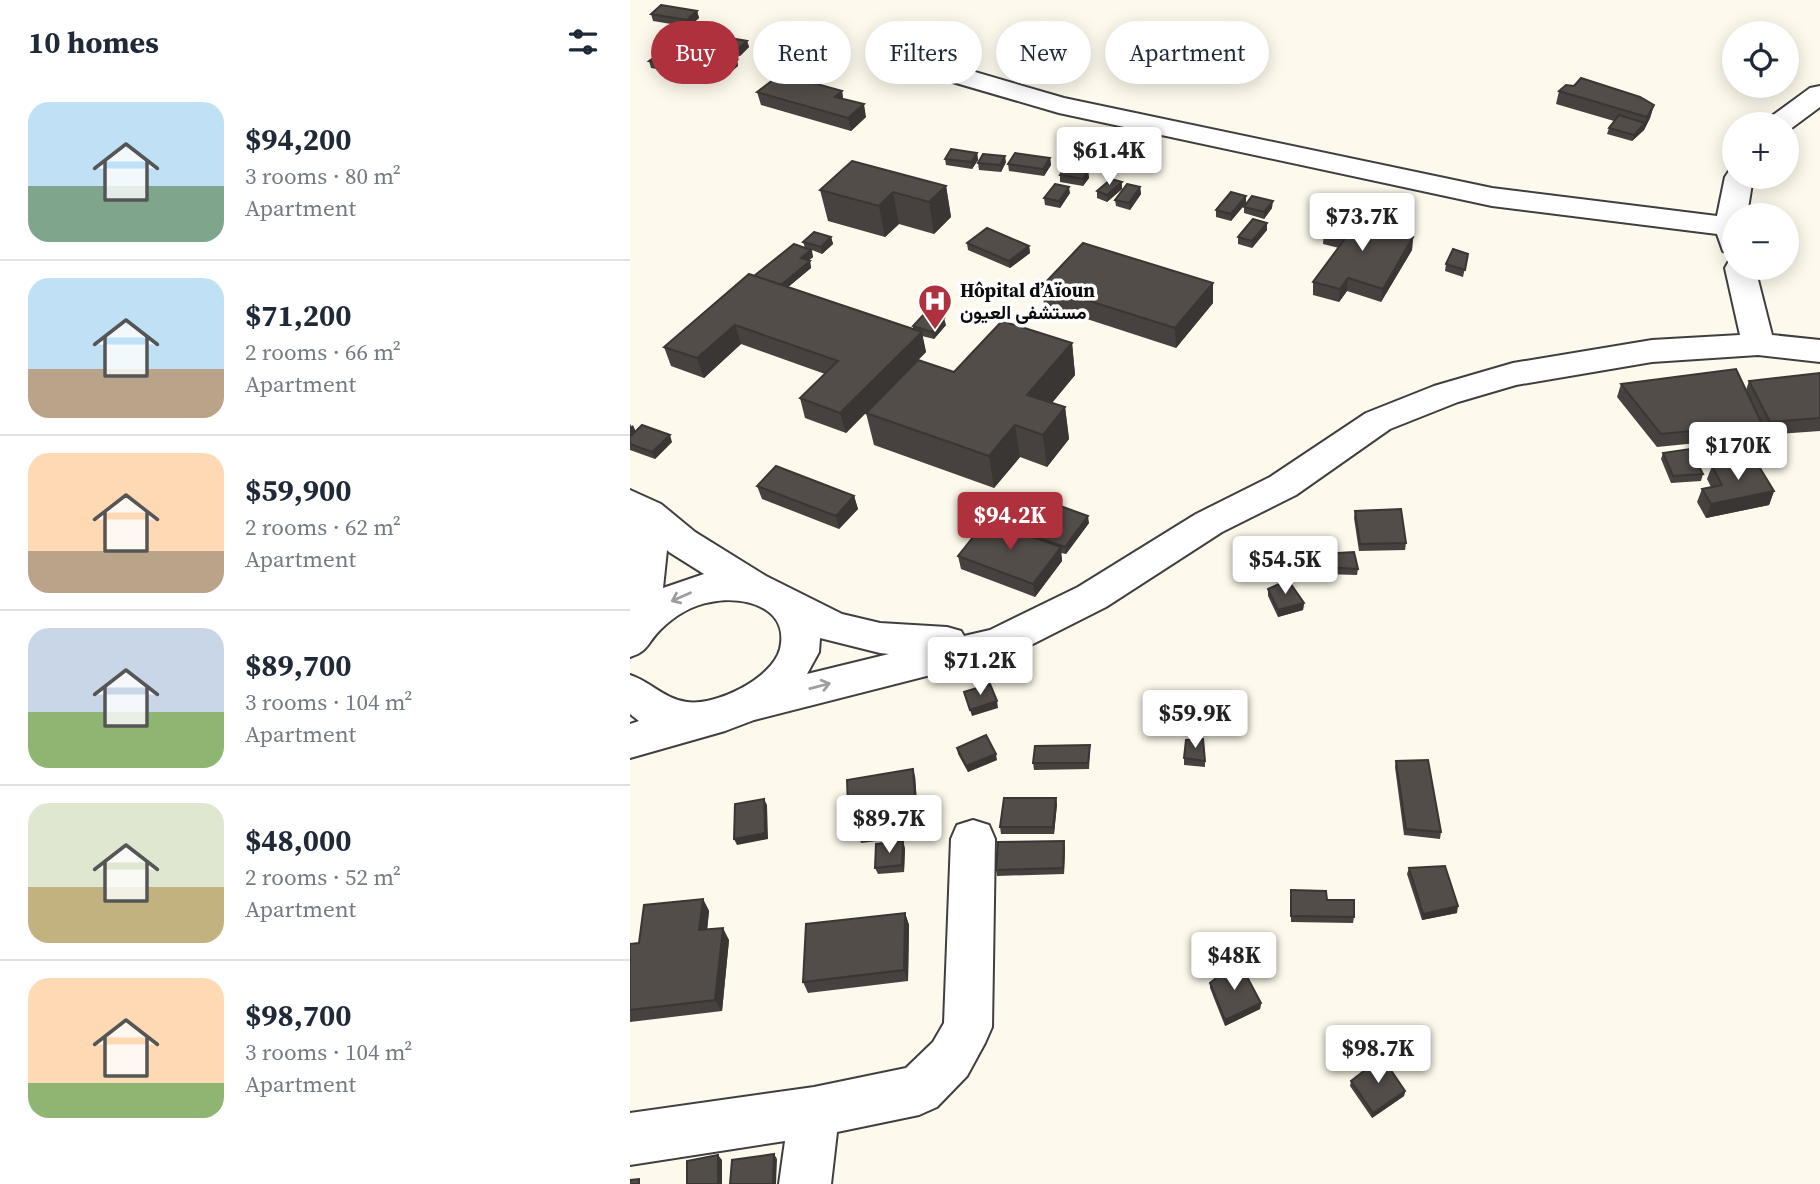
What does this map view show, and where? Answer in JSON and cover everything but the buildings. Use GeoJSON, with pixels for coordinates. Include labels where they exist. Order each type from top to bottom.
{"type":"FeatureCollection","features":[{"type":"Feature","properties":{"kind":"street"},"geometry":{"type":"LineString","coordinates":[[982,82],[1059,105],[1492,197],[1722,234]]}},
{"type":"Feature","properties":{"kind":"street"},"geometry":{"type":"LineString","coordinates":[[1795,112],[1820,94]]}},
{"type":"Feature","properties":{"kind":"street"},"geometry":{"type":"LineString","coordinates":[[1743,280],[1758,344]]}},
{"type":"Feature","properties":{"kind":"street"},"geometry":{"type":"LineString","coordinates":[[630,741],[736,710],[999,643],[1092,597],[1209,523],[1283,486],[1378,421],[1446,394],[1513,374],[1652,351],[1758,344],[1820,351]]}},
{"type":"Feature","properties":{"kind":"street"},"geometry":{"type":"LineString","coordinates":[[639,508],[682,542],[768,594],[833,627],[880,638],[999,643]]}},
{"type":"Feature","properties":{"kind":"street"},"geometry":{"type":"LineString","coordinates":[[632,638],[647,585],[650,551],[639,508]]}},
{"type":"Feature","properties":{"kind":"street"},"geometry":{"type":"LineString","coordinates":[[630,691],[644,706],[665,716],[690,719],[736,710],[783,679],[799,650],[799,622],[768,594],[721,585],[687,594],[656,611],[632,638]]}},
{"type":"Feature","properties":{"kind":"street"},"geometry":{"type":"LineString","coordinates":[[630,1139],[814,1112],[919,1090],[950,1059],[968,1027],[974,839]]}},
{"type":"Feature","properties":{"kind":"street"},"geometry":{"type":"LineString","coordinates":[[805,1184],[814,1112]]}},
{"type":"Feature","properties":{"kind":"place","name":"Hôpital d’Aïoun مستشفى العيون"},"geometry":{"type":"Point","coordinates":[935,331]}}]}
